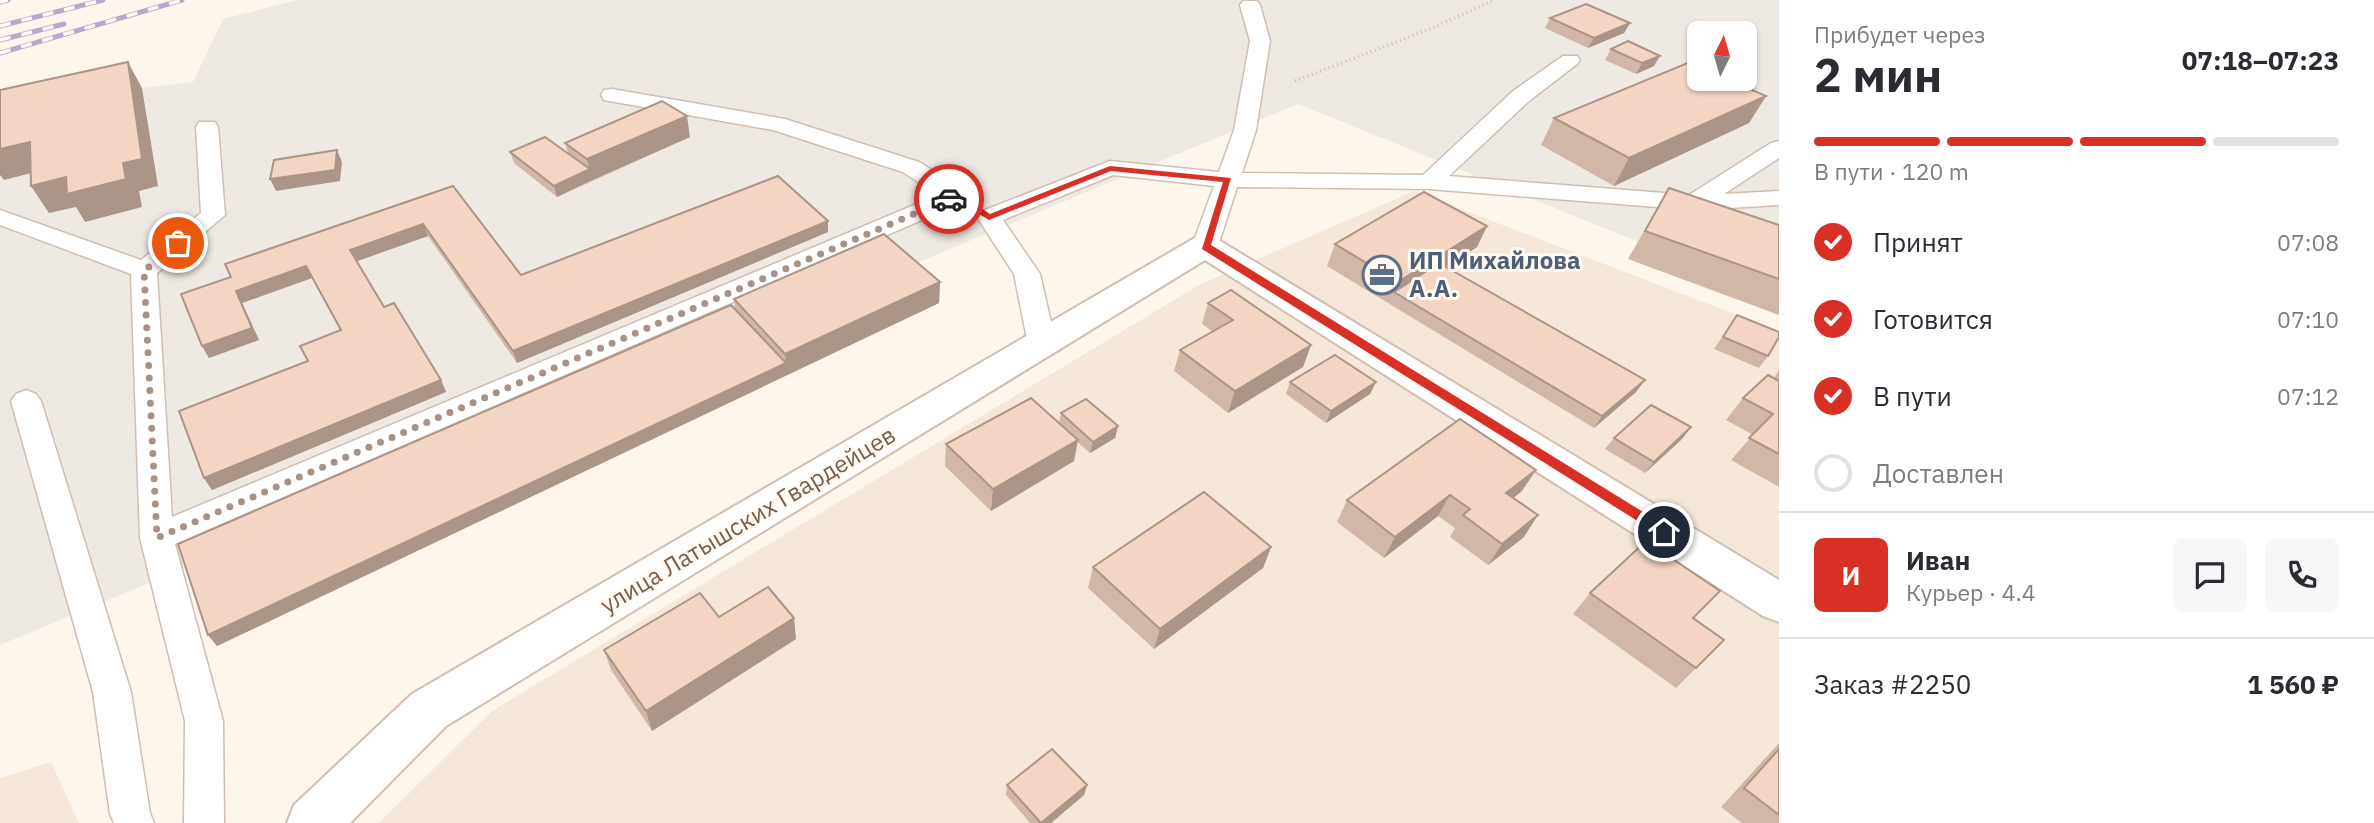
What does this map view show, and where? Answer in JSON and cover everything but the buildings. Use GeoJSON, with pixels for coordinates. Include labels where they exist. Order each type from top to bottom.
{"type":"FeatureCollection","features":[{"type":"Feature","properties":{"kind":"street","name":"улица Латышских Гвардейцев"},"geometry":{"type":"LineString","coordinates":[[313,823],[429,710],[1205,246]]}},
{"type":"Feature","properties":{"kind":"street"},"geometry":{"type":"LineString","coordinates":[[1205,246],[1779,603]]}},
{"type":"Feature","properties":{"kind":"lane"},"geometry":{"type":"LineString","coordinates":[[1205,246],[1245,130],[1260,41],[1250,5]]}},
{"type":"Feature","properties":{"kind":"lane"},"geometry":{"type":"LineString","coordinates":[[1429,182],[1521,96],[1570,60]]}},
{"type":"Feature","properties":{"kind":"lane"},"geometry":{"type":"LineString","coordinates":[[612,95],[777,124],[911,167],[989,217],[1027,274],[1042,344]]}},
{"type":"Feature","properties":{"kind":"lane"},"geometry":{"type":"LineString","coordinates":[[144,271],[212,215],[207,127]]}},
{"type":"Feature","properties":{"kind":"lane"},"geometry":{"type":"LineString","coordinates":[[1695,203],[1779,148]]}},
{"type":"Feature","properties":{"kind":"lane"},"geometry":{"type":"LineString","coordinates":[[989,217],[1110,168],[1228,180],[1429,182],[1695,203],[1779,198]]}},
{"type":"Feature","properties":{"kind":"lane"},"geometry":{"type":"LineString","coordinates":[[157,538],[957,196]]}},
{"type":"Feature","properties":{"kind":"lane"},"geometry":{"type":"LineString","coordinates":[[1695,203],[1755,224]]}},
{"type":"Feature","properties":{"kind":"lane"},"geometry":{"type":"LineString","coordinates":[[0,217],[144,271]]}},
{"type":"Feature","properties":{"kind":"lane"},"geometry":{"type":"LineString","coordinates":[[144,271],[157,538],[204,721],[204,823]]}},
{"type":"Feature","properties":{"kind":"lane"},"geometry":{"type":"LineString","coordinates":[[26,401],[112,692],[130,814],[134,823]]}},
{"type":"Feature","properties":{"kind":"path"},"geometry":{"type":"LineString","coordinates":[[1245,130],[1293,82],[1430,29],[1494,0]]}},
{"type":"Feature","properties":{"kind":"shaded area"},"geometry":{"type":"Polygon","coordinates":[[[297,0],[1779,0],[1779,299],[1298,104],[0,645],[0,120],[142,88],[193,82],[223,19],[297,0]]]}},
{"type":"Feature","properties":{"kind":"shaded area"},"geometry":{"type":"Polygon","coordinates":[[[1414,191],[1779,331],[1779,823],[379,823],[492,711],[1199,285],[1414,191]]]}},
{"type":"Feature","properties":{"kind":"shaded area"},"geometry":{"type":"Polygon","coordinates":[[[51,762],[79,823],[0,823],[0,778],[51,762]]]}},
{"type":"Feature","properties":{"kind":"railway"},"geometry":{"type":"LineString","coordinates":[[0,2],[8,0]]}},
{"type":"Feature","properties":{"kind":"railway"},"geometry":{"type":"LineString","coordinates":[[0,26],[103,0]]}},
{"type":"Feature","properties":{"kind":"railway"},"geometry":{"type":"LineString","coordinates":[[0,53],[182,0]]}},
{"type":"Feature","properties":{"kind":"railway"},"geometry":{"type":"LineString","coordinates":[[0,40],[64,24]]}},
{"type":"Feature","properties":{"kind":"way so far"},"geometry":{"type":"LineString","coordinates":[[178,243],[144,271],[157,538],[949,199]]}},
{"type":"Feature","properties":{"kind":"place","name":"ИП Михайлова А.А."},"geometry":{"type":"Point","coordinates":[1382,275]}},
{"type":"Feature","properties":{"kind":"route"},"geometry":{"type":"LineString","coordinates":[[949,199],[957,196],[989,217],[1110,168],[1228,180],[1205,246],[1664,532]]}}]}
